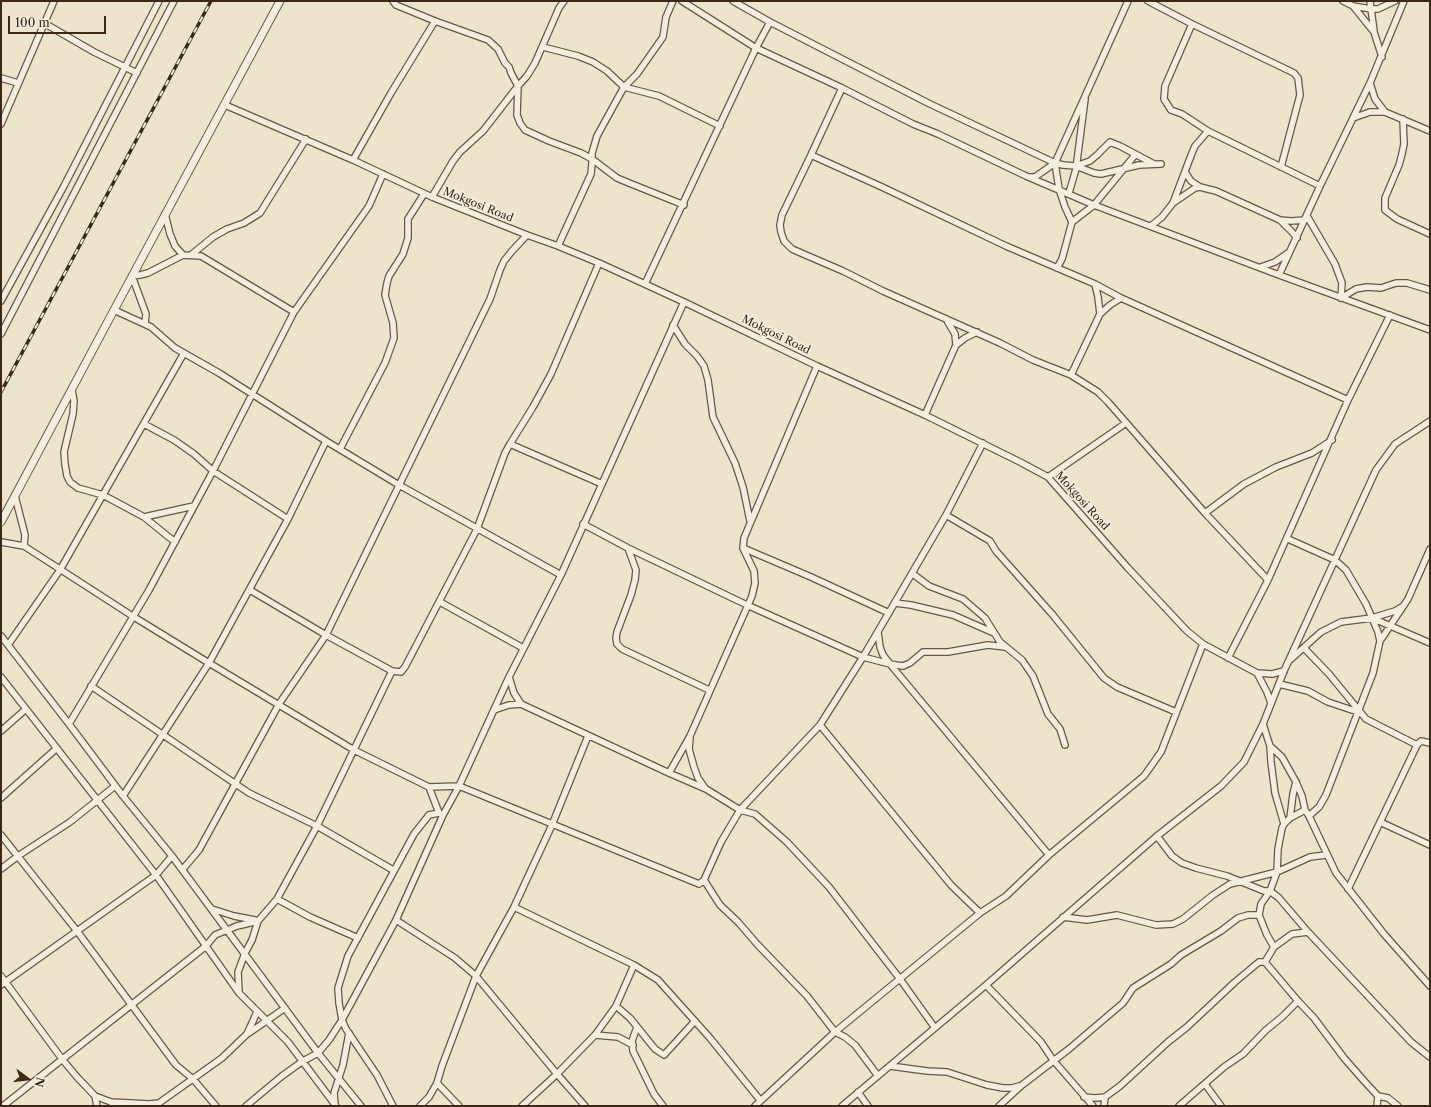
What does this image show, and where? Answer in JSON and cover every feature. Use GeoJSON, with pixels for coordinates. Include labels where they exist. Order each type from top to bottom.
{"type":"FeatureCollection","features":[{"type":"Feature","properties":{"kind":"street"},"geometry":{"type":"LineString","coordinates":[[1,124],[54,1]]}},
{"type":"Feature","properties":{"kind":"street"},"geometry":{"type":"LineString","coordinates":[[1,301],[64,186],[159,1]]}},
{"type":"Feature","properties":{"kind":"street"},"geometry":{"type":"LineString","coordinates":[[1,334],[174,1]]}},
{"type":"Feature","properties":{"kind":"street"},"geometry":{"type":"LineString","coordinates":[[1,522],[280,1]]}},
{"type":"Feature","properties":{"kind":"street"},"geometry":{"type":"LineString","coordinates":[[393,1],[396,5],[488,40],[498,49],[518,86],[517,115],[525,130],[581,153],[618,178],[684,204]]}},
{"type":"Feature","properties":{"kind":"street"},"geometry":{"type":"LineString","coordinates":[[432,197],[460,152],[483,131],[527,76],[543,47],[559,8],[564,1]]}},
{"type":"Feature","properties":{"kind":"street"},"geometry":{"type":"LineString","coordinates":[[558,246],[591,174],[594,144],[597,136],[624,87],[637,74],[663,37],[666,17],[673,1]]}},
{"type":"Feature","properties":{"kind":"street"},"geometry":{"type":"LineString","coordinates":[[682,1],[756,48],[842,88],[913,124],[938,134],[1026,176],[1069,193],[1094,205],[1430,330]]}},
{"type":"Feature","properties":{"kind":"street"},"geometry":{"type":"LineString","coordinates":[[733,1],[770,22],[935,106],[1055,163],[1063,166],[1076,166],[1090,161],[1110,142],[1154,164]]}},
{"type":"Feature","properties":{"kind":"street"},"geometry":{"type":"LineString","coordinates":[[1026,176],[1035,177],[1055,163],[1128,1]]}},
{"type":"Feature","properties":{"kind":"street"},"geometry":{"type":"LineString","coordinates":[[1148,1],[1294,73],[1298,78],[1300,95],[1281,167]]}},
{"type":"Feature","properties":{"kind":"street"},"geometry":{"type":"LineString","coordinates":[[1342,1],[1353,6],[1371,9],[1378,9],[1395,1]]}},
{"type":"Feature","properties":{"kind":"street"},"geometry":{"type":"LineString","coordinates":[[1370,1],[1374,32],[1382,57]]}},
{"type":"Feature","properties":{"kind":"street"},"geometry":{"type":"LineString","coordinates":[[1279,275],[1382,57],[1404,1]]}},
{"type":"Feature","properties":{"kind":"street"},"geometry":{"type":"LineString","coordinates":[[1353,6],[1374,32]]}},
{"type":"Feature","properties":{"kind":"street"},"geometry":{"type":"LineString","coordinates":[[353,160],[435,21]]}},
{"type":"Feature","properties":{"kind":"street"},"geometry":{"type":"LineString","coordinates":[[646,284],[756,48],[770,22]]}},
{"type":"Feature","properties":{"kind":"street"},"geometry":{"type":"LineString","coordinates":[[44,23],[94,52],[137,73]]}},
{"type":"Feature","properties":{"kind":"street"},"geometry":{"type":"LineString","coordinates":[[1192,24],[1166,86],[1164,99],[1171,110],[1192,120],[1208,131],[1320,186]]}},
{"type":"Feature","properties":{"kind":"street"},"geometry":{"type":"LineString","coordinates":[[543,47],[578,56],[593,62],[607,71],[624,87],[659,96],[720,126]]}},
{"type":"Feature","properties":{"kind":"street"},"geometry":{"type":"LineString","coordinates":[[1,78],[18,83]]}},
{"type":"Feature","properties":{"kind":"street"},"geometry":{"type":"LineString","coordinates":[[1370,83],[1375,99],[1385,112]]}},
{"type":"Feature","properties":{"kind":"street"},"geometry":{"type":"LineString","coordinates":[[842,88],[782,215],[780,226],[784,241],[792,248],[843,271],[883,292],[977,332],[1033,360],[1071,375],[1098,392],[1205,513],[1268,580]]}},
{"type":"Feature","properties":{"kind":"street"},"geometry":{"type":"LineString","coordinates":[[1069,193],[1076,166],[1085,94]]}},
{"type":"Feature","properties":{"kind":"street","name":"Mokgosi Road"},"geometry":{"type":"LineString","coordinates":[[225,105],[353,160],[424,194],[558,246],[646,284],[817,366],[925,415],[1020,462],[1048,477],[1128,568],[1187,631],[1203,644],[1257,673],[1272,674],[1284,670]]}},
{"type":"Feature","properties":{"kind":"street"},"geometry":{"type":"LineString","coordinates":[[1353,118],[1370,112],[1385,112],[1430,131]]}},
{"type":"Feature","properties":{"kind":"street"},"geometry":{"type":"LineString","coordinates":[[1403,119],[1404,144],[1399,165],[1385,198],[1385,210],[1397,219],[1430,234]]}},
{"type":"Feature","properties":{"kind":"street"},"geometry":{"type":"LineString","coordinates":[[1151,226],[1162,217],[1173,203],[1195,146],[1208,131]]}},
{"type":"Feature","properties":{"kind":"street"},"geometry":{"type":"LineString","coordinates":[[190,255],[213,237],[227,229],[244,223],[260,213],[306,140]]}},
{"type":"Feature","properties":{"kind":"street"},"geometry":{"type":"LineString","coordinates":[[811,155],[894,192],[1006,246],[1095,284],[1120,298],[1348,400]]}},
{"type":"Feature","properties":{"kind":"street"},"geometry":{"type":"LineString","coordinates":[[1057,268],[1062,259],[1072,222],[1094,205],[1135,155]]}},
{"type":"Feature","properties":{"kind":"street"},"geometry":{"type":"LineString","coordinates":[[1055,163],[1059,189],[1064,207],[1072,222]]}},
{"type":"Feature","properties":{"kind":"street"},"geometry":{"type":"LineString","coordinates":[[1076,166],[1101,174],[1125,168],[1161,164]]}},
{"type":"Feature","properties":{"kind":"street"},"geometry":{"type":"LineString","coordinates":[[1185,172],[1191,181],[1200,187],[1249,205],[1280,220],[1297,238]]}},
{"type":"Feature","properties":{"kind":"street"},"geometry":{"type":"LineString","coordinates":[[69,724],[134,617],[175,542],[253,394],[294,312],[369,206],[383,174]]}},
{"type":"Feature","properties":{"kind":"street"},"geometry":{"type":"LineString","coordinates":[[1173,203],[1195,188],[1200,187]]}},
{"type":"Feature","properties":{"kind":"street"},"geometry":{"type":"LineString","coordinates":[[340,449],[385,363],[394,338],[393,323],[385,295],[387,283],[389,276],[403,254],[408,238],[408,219],[424,194]]}},
{"type":"Feature","properties":{"kind":"street"},"geometry":{"type":"LineString","coordinates":[[165,214],[175,246],[183,255]]}},
{"type":"Feature","properties":{"kind":"street"},"geometry":{"type":"LineString","coordinates":[[1280,220],[1291,221],[1306,218]]}},
{"type":"Feature","properties":{"kind":"street"},"geometry":{"type":"LineString","coordinates":[[1306,218],[1335,264],[1342,282],[1341,298]]}},
{"type":"Feature","properties":{"kind":"street"},"geometry":{"type":"LineString","coordinates":[[183,869],[199,850],[279,704],[326,635],[490,299],[504,261],[527,235]]}},
{"type":"Feature","properties":{"kind":"street"},"geometry":{"type":"LineString","coordinates":[[1260,267],[1275,262],[1291,251]]}},
{"type":"Feature","properties":{"kind":"street"},"geometry":{"type":"LineString","coordinates":[[132,276],[140,276],[148,273],[183,255],[201,256],[294,312]]}},
{"type":"Feature","properties":{"kind":"street"},"geometry":{"type":"LineString","coordinates":[[250,590],[326,635],[392,671],[400,672],[405,667],[440,602],[477,529],[505,453],[551,374],[599,263]]}},
{"type":"Feature","properties":{"kind":"street"},"geometry":{"type":"LineString","coordinates":[[132,276],[146,314],[146,324]]}},
{"type":"Feature","properties":{"kind":"street"},"geometry":{"type":"LineString","coordinates":[[1341,298],[1356,289],[1367,287],[1381,288],[1396,283],[1407,284],[1430,290]]}},
{"type":"Feature","properties":{"kind":"street"},"geometry":{"type":"LineString","coordinates":[[1095,284],[1100,314]]}},
{"type":"Feature","properties":{"kind":"street"},"geometry":{"type":"LineString","coordinates":[[1071,375],[1100,314],[1120,298]]}},
{"type":"Feature","properties":{"kind":"street"},"geometry":{"type":"LineString","coordinates":[[246,1106],[282,1076],[303,1061],[318,1053],[329,1040],[342,1020],[396,920],[441,814],[459,786],[523,648],[561,575],[684,302]]}},
{"type":"Feature","properties":{"kind":"street"},"geometry":{"type":"LineString","coordinates":[[114,310],[146,324],[175,348],[253,394],[326,441],[399,485],[561,575]]}},
{"type":"Feature","properties":{"kind":"street"},"geometry":{"type":"LineString","coordinates":[[1228,658],[1288,539],[1348,400],[1390,315]]}},
{"type":"Feature","properties":{"kind":"street"},"geometry":{"type":"LineString","coordinates":[[946,319],[955,334],[956,345]]}},
{"type":"Feature","properties":{"kind":"street"},"geometry":{"type":"LineString","coordinates":[[673,325],[685,344],[697,356],[704,366],[708,380],[713,416],[735,463],[743,487],[750,521]]}},
{"type":"Feature","properties":{"kind":"street"},"geometry":{"type":"LineString","coordinates":[[925,415],[956,345],[965,338],[977,332]]}},
{"type":"Feature","properties":{"kind":"street"},"geometry":{"type":"LineString","coordinates":[[8,645],[60,570],[184,353]]}},
{"type":"Feature","properties":{"kind":"street"},"geometry":{"type":"LineString","coordinates":[[669,772],[690,736],[709,690],[752,596],[755,583],[754,571],[743,548],[744,538],[817,366]]}},
{"type":"Feature","properties":{"kind":"street"},"geometry":{"type":"LineString","coordinates":[[72,390],[74,401],[73,414],[64,452],[67,476],[70,482],[78,488],[103,495],[144,517],[175,542]]}},
{"type":"Feature","properties":{"kind":"street"},"geometry":{"type":"LineString","coordinates":[[842,1106],[986,985],[1062,917],[1157,836],[1220,786],[1244,762],[1263,724],[1284,670],[1376,470],[1394,444],[1430,421]]}},
{"type":"Feature","properties":{"kind":"street"},"geometry":{"type":"LineString","coordinates":[[1048,477],[1126,423]]}},
{"type":"Feature","properties":{"kind":"street"},"geometry":{"type":"LineString","coordinates":[[144,424],[174,440],[194,454],[213,471],[288,519]]}},
{"type":"Feature","properties":{"kind":"street"},"geometry":{"type":"LineString","coordinates":[[1205,513],[1244,484],[1276,467],[1312,453],[1332,439]]}},
{"type":"Feature","properties":{"kind":"street"},"geometry":{"type":"LineString","coordinates":[[123,796],[164,735],[209,663],[288,519],[326,441]]}},
{"type":"Feature","properties":{"kind":"street"},"geometry":{"type":"LineString","coordinates":[[1,542],[24,546],[134,617],[354,750],[429,787],[459,786],[699,884],[704,880],[720,842],[740,810],[820,725],[895,604],[946,515],[983,443]]}},
{"type":"Feature","properties":{"kind":"street"},"geometry":{"type":"LineString","coordinates":[[510,444],[602,484]]}},
{"type":"Feature","properties":{"kind":"street"},"geometry":{"type":"LineString","coordinates":[[15,496],[25,535],[24,546]]}},
{"type":"Feature","properties":{"kind":"street"},"geometry":{"type":"LineString","coordinates":[[144,517],[194,506]]}},
{"type":"Feature","properties":{"kind":"street"},"geometry":{"type":"LineString","coordinates":[[946,515],[990,541],[996,551],[1052,614],[1104,678],[1118,687],[1176,712]]}},
{"type":"Feature","properties":{"kind":"street"},"geometry":{"type":"LineString","coordinates":[[583,524],[628,548],[747,605],[863,657],[903,666],[910,663],[923,652],[948,652],[988,644],[1005,647]]}},
{"type":"Feature","properties":{"kind":"street"},"geometry":{"type":"LineString","coordinates":[[1288,539],[1335,560],[1346,570],[1372,618],[1380,641]]}},
{"type":"Feature","properties":{"kind":"street"},"geometry":{"type":"LineString","coordinates":[[628,548],[636,570],[635,580],[617,632],[617,644],[622,649],[709,690]]}},
{"type":"Feature","properties":{"kind":"street"},"geometry":{"type":"LineString","coordinates":[[743,548],[889,613]]}},
{"type":"Feature","properties":{"kind":"street"},"geometry":{"type":"LineString","coordinates":[[1309,816],[1319,807],[1326,796],[1373,673],[1380,641],[1408,599],[1430,549]]}},
{"type":"Feature","properties":{"kind":"street"},"geometry":{"type":"LineString","coordinates":[[912,574],[929,586],[963,599],[984,618],[1005,647],[1022,660],[1033,676],[1048,714],[1060,729],[1065,745]]}},
{"type":"Feature","properties":{"kind":"street"},"geometry":{"type":"LineString","coordinates":[[440,602],[523,648]]}},
{"type":"Feature","properties":{"kind":"street"},"geometry":{"type":"LineString","coordinates":[[895,604],[912,605],[953,616],[994,633]]}},
{"type":"Feature","properties":{"kind":"street"},"geometry":{"type":"LineString","coordinates":[[1289,660],[1321,632],[1341,622],[1372,618],[1402,608]]}},
{"type":"Feature","properties":{"kind":"street"},"geometry":{"type":"LineString","coordinates":[[1372,618],[1430,643]]}},
{"type":"Feature","properties":{"kind":"street"},"geometry":{"type":"LineString","coordinates":[[878,632],[880,647],[890,664],[1049,855]]}},
{"type":"Feature","properties":{"kind":"street"},"geometry":{"type":"LineString","coordinates":[[1,636],[115,786],[183,869],[318,1053],[361,1106]]}},
{"type":"Feature","properties":{"kind":"street"},"geometry":{"type":"LineString","coordinates":[[755,1106],[835,1032],[980,913],[1006,896],[1049,855],[1144,776],[1161,752],[1203,644]]}},
{"type":"Feature","properties":{"kind":"street"},"geometry":{"type":"LineString","coordinates":[[1304,648],[1329,674],[1358,712],[1366,719],[1417,745]]}},
{"type":"Feature","properties":{"kind":"street"},"geometry":{"type":"LineString","coordinates":[[239,993],[238,972],[245,953],[252,940],[258,921],[277,899],[317,826],[392,671]]}},
{"type":"Feature","properties":{"kind":"street"},"geometry":{"type":"LineString","coordinates":[[1257,673],[1271,703]]}},
{"type":"Feature","properties":{"kind":"street"},"geometry":{"type":"LineString","coordinates":[[1,677],[156,874],[239,993],[288,1042],[335,1106]]}},
{"type":"Feature","properties":{"kind":"street"},"geometry":{"type":"LineString","coordinates":[[509,677],[514,693],[521,704]]}},
{"type":"Feature","properties":{"kind":"street"},"geometry":{"type":"LineString","coordinates":[[1279,684],[1308,692],[1328,702],[1358,712]]}},
{"type":"Feature","properties":{"kind":"street"},"geometry":{"type":"LineString","coordinates":[[91,686],[249,793],[317,826],[393,870]]}},
{"type":"Feature","properties":{"kind":"street"},"geometry":{"type":"LineString","coordinates":[[494,710],[509,705],[521,704],[706,789],[740,810],[755,814],[807,862],[829,887],[900,979],[935,1028]]}},
{"type":"Feature","properties":{"kind":"street"},"geometry":{"type":"LineString","coordinates":[[1,731],[26,709]]}},
{"type":"Feature","properties":{"kind":"street"},"geometry":{"type":"LineString","coordinates":[[1263,724],[1270,746],[1275,793],[1284,824]]}},
{"type":"Feature","properties":{"kind":"street"},"geometry":{"type":"LineString","coordinates":[[820,725],[950,885],[980,913]]}},
{"type":"Feature","properties":{"kind":"street"},"geometry":{"type":"LineString","coordinates":[[420,1106],[429,1097],[437,1084],[444,1059],[476,976],[514,907],[552,825],[588,736]]}},
{"type":"Feature","properties":{"kind":"street"},"geometry":{"type":"LineString","coordinates":[[690,736],[689,748],[694,767],[698,778],[706,789]]}},
{"type":"Feature","properties":{"kind":"street"},"geometry":{"type":"LineString","coordinates":[[1348,889],[1417,745],[1421,741],[1430,743]]}},
{"type":"Feature","properties":{"kind":"street"},"geometry":{"type":"LineString","coordinates":[[1270,746],[1287,763],[1302,796],[1305,810],[1336,873],[1384,934],[1430,986]]}},
{"type":"Feature","properties":{"kind":"street"},"geometry":{"type":"LineString","coordinates":[[1,798],[57,748]]}},
{"type":"Feature","properties":{"kind":"street"},"geometry":{"type":"LineString","coordinates":[[1290,818],[1296,782]]}},
{"type":"Feature","properties":{"kind":"street"},"geometry":{"type":"LineString","coordinates":[[1,869],[70,822],[115,786]]}},
{"type":"Feature","properties":{"kind":"street"},"geometry":{"type":"LineString","coordinates":[[429,787],[441,814]]}},
{"type":"Feature","properties":{"kind":"street"},"geometry":{"type":"LineString","coordinates":[[1274,947],[1259,914],[1261,904],[1270,891],[1277,872],[1278,849],[1282,828],[1290,818],[1305,810]]}},
{"type":"Feature","properties":{"kind":"street"},"geometry":{"type":"LineString","coordinates":[[393,1106],[377,1075],[342,1020],[338,988],[348,956],[393,870],[414,834],[429,815],[441,814]]}},
{"type":"Feature","properties":{"kind":"street"},"geometry":{"type":"LineString","coordinates":[[1380,822],[1430,845]]}},
{"type":"Feature","properties":{"kind":"street"},"geometry":{"type":"LineString","coordinates":[[1,835],[77,930],[176,1065],[192,1079],[216,1106]]}},
{"type":"Feature","properties":{"kind":"street"},"geometry":{"type":"LineString","coordinates":[[1157,836],[1175,859],[1196,868],[1241,881],[1258,889],[1270,891],[1279,898],[1308,932],[1411,1042],[1430,1057]]}},
{"type":"Feature","properties":{"kind":"street"},"geometry":{"type":"LineString","coordinates":[[1062,917],[1087,920],[1117,915],[1156,925],[1174,924],[1230,884],[1277,872],[1310,856],[1326,855]]}},
{"type":"Feature","properties":{"kind":"street"},"geometry":{"type":"LineString","coordinates":[[3,983],[156,874],[172,856]]}},
{"type":"Feature","properties":{"kind":"street"},"geometry":{"type":"LineString","coordinates":[[704,880],[720,905],[738,922],[807,996],[835,1032],[845,1037],[855,1045],[878,1076]]}},
{"type":"Feature","properties":{"kind":"street"},"geometry":{"type":"LineString","coordinates":[[277,899],[310,917],[358,938]]}},
{"type":"Feature","properties":{"kind":"street"},"geometry":{"type":"LineString","coordinates":[[514,907],[634,965],[658,980],[696,1021],[760,1100]]}},
{"type":"Feature","properties":{"kind":"street"},"geometry":{"type":"LineString","coordinates":[[212,909],[234,916],[258,921]]}},
{"type":"Feature","properties":{"kind":"street"},"geometry":{"type":"LineString","coordinates":[[999,1106],[1022,1085],[1123,1003],[1133,988],[1171,964],[1181,955],[1221,931],[1238,918],[1259,914]]}},
{"type":"Feature","properties":{"kind":"street"},"geometry":{"type":"LineString","coordinates":[[396,920],[455,958],[476,976],[585,1106]]}},
{"type":"Feature","properties":{"kind":"street"},"geometry":{"type":"LineString","coordinates":[[3,1106],[206,946],[215,935],[236,926],[258,921]]}},
{"type":"Feature","properties":{"kind":"street"},"geometry":{"type":"LineString","coordinates":[[1265,962],[1274,947],[1292,934],[1308,932]]}},
{"type":"Feature","properties":{"kind":"street"},"geometry":{"type":"LineString","coordinates":[[1084,1097],[1105,1097],[1120,1086],[1235,982],[1259,962],[1265,962],[1314,1018],[1344,1058],[1378,1096],[1388,1098],[1398,1106]]}},
{"type":"Feature","properties":{"kind":"street"},"geometry":{"type":"LineString","coordinates":[[522,1106],[557,1074],[595,1035],[616,1006],[634,965]]}},
{"type":"Feature","properties":{"kind":"street"},"geometry":{"type":"LineString","coordinates":[[1,976],[3,983],[62,1059],[95,1096],[113,1104],[157,1105],[222,1058],[246,1034],[285,1008]]}},
{"type":"Feature","properties":{"kind":"street"},"geometry":{"type":"LineString","coordinates":[[986,985],[1041,1042],[1053,1060],[1093,1106]]}},
{"type":"Feature","properties":{"kind":"street"},"geometry":{"type":"LineString","coordinates":[[1178,1106],[1224,1067],[1244,1054],[1266,1030],[1298,1001]]}},
{"type":"Feature","properties":{"kind":"street"},"geometry":{"type":"LineString","coordinates":[[616,1006],[637,1027],[655,1049],[664,1055],[696,1021]]}},
{"type":"Feature","properties":{"kind":"street"},"geometry":{"type":"LineString","coordinates":[[246,1034],[258,1012]]}},
{"type":"Feature","properties":{"kind":"street"},"geometry":{"type":"LineString","coordinates":[[637,1027],[632,1041],[633,1051],[654,1094],[663,1106]]}},
{"type":"Feature","properties":{"kind":"street"},"geometry":{"type":"LineString","coordinates":[[335,1106],[334,1093],[343,1065],[349,1033]]}},
{"type":"Feature","properties":{"kind":"street"},"geometry":{"type":"LineString","coordinates":[[595,1035],[618,1037],[633,1045]]}},
{"type":"Feature","properties":{"kind":"street"},"geometry":{"type":"LineString","coordinates":[[890,1066],[947,1072],[987,1085],[1003,1088],[1012,1088],[1022,1085]]}},
{"type":"Feature","properties":{"kind":"street"},"geometry":{"type":"LineString","coordinates":[[437,1084],[459,1106]]}},
{"type":"Feature","properties":{"kind":"street"},"geometry":{"type":"LineString","coordinates":[[1204,1084],[1221,1106]]}},
{"type":"Feature","properties":{"kind":"street"},"geometry":{"type":"LineString","coordinates":[[858,1092],[868,1106]]}},
{"type":"Feature","properties":{"kind":"street"},"geometry":{"type":"LineString","coordinates":[[95,1096],[97,1106]]}},
{"type":"Feature","properties":{"kind":"street"},"geometry":{"type":"LineString","coordinates":[[1377,1106],[1378,1096]]}},
{"type":"Feature","properties":{"kind":"street"},"geometry":{"type":"LineString","coordinates":[[1104,1106],[1105,1097]]}},
{"type":"Feature","properties":{"kind":"railway"},"geometry":{"type":"LineString","coordinates":[[1,392],[211,1]]}}]}
